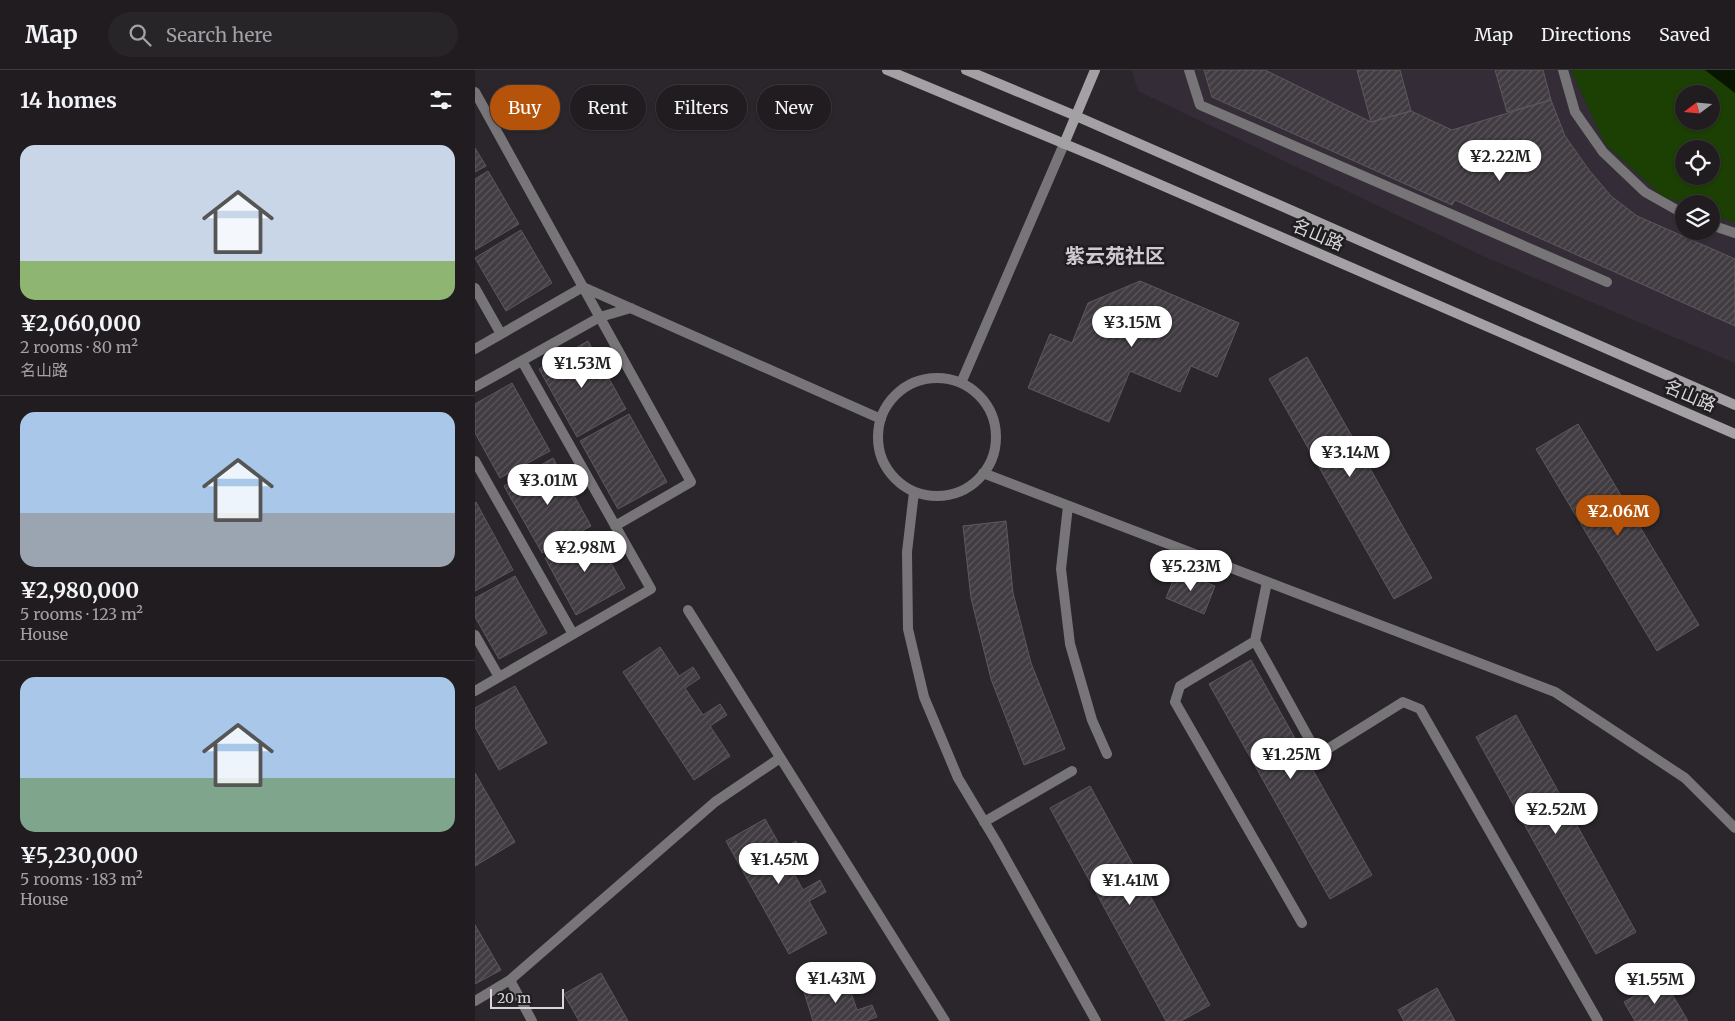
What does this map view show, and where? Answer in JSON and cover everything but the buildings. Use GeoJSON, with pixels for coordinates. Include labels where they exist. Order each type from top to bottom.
{"type":"FeatureCollection","features":[{"type":"Feature","properties":{"kind":"street","name":"名山路"},"geometry":{"type":"LineString","coordinates":[[887,70],[1065,144],[1735,434]]}},
{"type":"Feature","properties":{"kind":"street","name":"名山路"},"geometry":{"type":"LineString","coordinates":[[966,70],[1076,116],[1735,406]]}},
{"type":"Feature","properties":{"kind":"street"},"geometry":{"type":"LineString","coordinates":[[1065,144],[1095,70]]}},
{"type":"Feature","properties":{"kind":"lane"},"geometry":{"type":"LineString","coordinates":[[1189,70],[1199,105],[1607,282]]}},
{"type":"Feature","properties":{"kind":"lane"},"geometry":{"type":"LineString","coordinates":[[1563,70],[1575,112],[1603,152],[1645,192],[1675,209]]}},
{"type":"Feature","properties":{"kind":"lane"},"geometry":{"type":"LineString","coordinates":[[475,92],[691,482],[615,526]]}},
{"type":"Feature","properties":{"kind":"lane"},"geometry":{"type":"LineString","coordinates":[[961,383],[1065,144]]}},
{"type":"Feature","properties":{"kind":"lane"},"geometry":{"type":"LineString","coordinates":[[1720,228],[1735,233]]}},
{"type":"Feature","properties":{"kind":"lane"},"geometry":{"type":"LineString","coordinates":[[583,287],[881,419]]}},
{"type":"Feature","properties":{"kind":"lane"},"geometry":{"type":"LineString","coordinates":[[475,349],[583,287]]}},
{"type":"Feature","properties":{"kind":"lane"},"geometry":{"type":"LineString","coordinates":[[475,288],[501,334]]}},
{"type":"Feature","properties":{"kind":"lane"},"geometry":{"type":"LineString","coordinates":[[475,388],[600,317],[631,308]]}},
{"type":"Feature","properties":{"kind":"lane"},"geometry":{"type":"LineString","coordinates":[[475,691],[651,589],[522,361]]}},
{"type":"Feature","properties":{"kind":"lane"},"geometry":{"type":"LineString","coordinates":[[937,378],[961,383],[981,396],[993,417],[997,441],[991,464],[976,483],[955,494],[934,497],[914,492],[897,480],[885,464],[879,444],[881,419],[893,398],[913,383],[937,378]]}},
{"type":"Feature","properties":{"kind":"lane"},"geometry":{"type":"LineString","coordinates":[[475,461],[573,634]]}},
{"type":"Feature","properties":{"kind":"lane"},"geometry":{"type":"LineString","coordinates":[[983,473],[1555,692],[1685,778],[1735,828]]}},
{"type":"Feature","properties":{"kind":"lane"},"geometry":{"type":"LineString","coordinates":[[914,492],[907,552],[908,629],[924,697],[958,778],[1096,1021]]}},
{"type":"Feature","properties":{"kind":"lane"},"geometry":{"type":"LineString","coordinates":[[1069,506],[1061,569],[1070,644],[1092,720],[1107,754]]}},
{"type":"Feature","properties":{"kind":"lane"},"geometry":{"type":"LineString","coordinates":[[1267,582],[1255,641],[1318,754],[1403,702],[1420,709],[1598,1021]]}},
{"type":"Feature","properties":{"kind":"lane"},"geometry":{"type":"LineString","coordinates":[[687,610],[945,1021]]}},
{"type":"Feature","properties":{"kind":"lane"},"geometry":{"type":"LineString","coordinates":[[475,635],[499,677]]}},
{"type":"Feature","properties":{"kind":"lane"},"geometry":{"type":"LineString","coordinates":[[1255,641],[1180,686],[1175,702],[1302,923]]}},
{"type":"Feature","properties":{"kind":"lane"},"geometry":{"type":"LineString","coordinates":[[475,1000],[510,980],[715,802],[780,758]]}},
{"type":"Feature","properties":{"kind":"lane"},"geometry":{"type":"LineString","coordinates":[[984,822],[1072,771]]}},
{"type":"Feature","properties":{"kind":"lane"},"geometry":{"type":"LineString","coordinates":[[510,980],[532,1021]]}},
{"type":"Feature","properties":{"kind":"shaded area"},"geometry":{"type":"Polygon","coordinates":[[[1132,70],[1571,70],[1605,144],[1662,196],[1675,201],[1675,240],[1720,240],[1720,217],[1735,223],[1735,363],[1483,256],[1138,91],[1132,70]]]}},
{"type":"Feature","properties":{"kind":"shaded area"},"geometry":{"type":"Polygon","coordinates":[[[1705,70],[1735,70],[1735,93],[1705,70]]]}},
{"type":"Feature","properties":{"kind":"green space"},"geometry":{"type":"Polygon","coordinates":[[[1571,70],[1735,70],[1735,223],[1720,217],[1720,195],[1675,195],[1675,201],[1662,196],[1605,144],[1571,70]]]}},
{"type":"Feature","properties":{"kind":"district","name":"紫云苑社区"},"geometry":{"type":"Point","coordinates":[1115,256]}}]}
